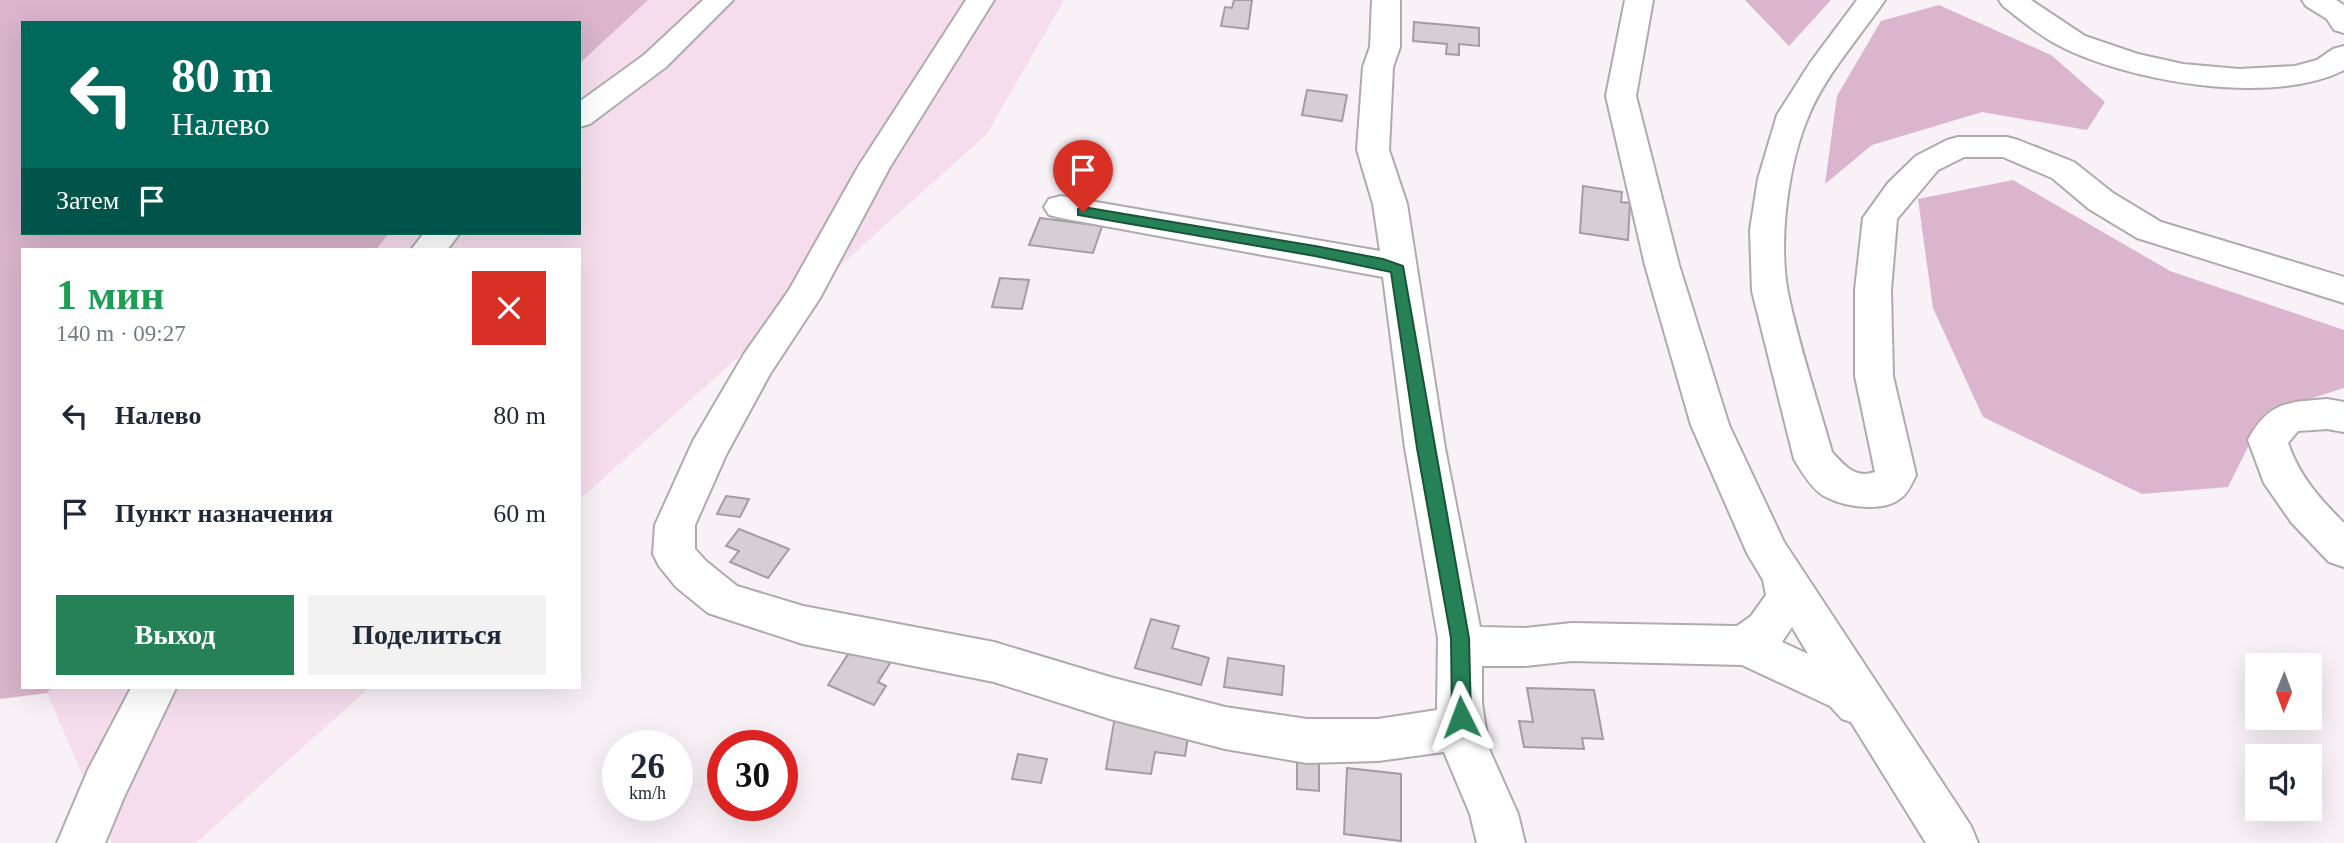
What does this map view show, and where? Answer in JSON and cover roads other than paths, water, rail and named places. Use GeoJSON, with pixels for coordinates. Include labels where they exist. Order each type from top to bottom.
{"type":"FeatureCollection","features":[{"type":"Feature","properties":{"kind":"street"},"geometry":{"type":"LineString","coordinates":[[581,116],[655,61],[719,0]]}},
{"type":"Feature","properties":{"kind":"street"},"geometry":{"type":"LineString","coordinates":[[980,0],[874,167],[802,298],[757,364],[707,452],[675,525],[674,554],[691,575],[723,600],[803,625],[994,662],[1110,698],[1225,728],[1307,741],[1378,740],[1429,731],[1463,732]]}},
{"type":"Feature","properties":{"kind":"street"},"geometry":{"type":"LineString","coordinates":[[1386,0],[1385,47],[1378,67],[1373,150],[1390,204],[1398,269],[1460,646],[1460,703],[1466,749],[1494,814],[1501,843]]}},
{"type":"Feature","properties":{"kind":"street"},"geometry":{"type":"LineString","coordinates":[[1639,0],[1621,96],[1662,265],[1710,425],[1768,553],[1954,843]]}},
{"type":"Feature","properties":{"kind":"street"},"geometry":{"type":"LineString","coordinates":[[1871,0],[1821,69],[1793,115],[1774,179],[1767,230],[1770,291],[1814,459],[1838,485],[1864,491],[1886,488],[1896,475],[1874,376],[1873,290],[1880,218],[1900,191],[1927,163],[1958,147],[2007,147],[2063,170],[2101,201],[2149,230],[2344,290]]}},
{"type":"Feature","properties":{"kind":"street"},"geometry":{"type":"LineString","coordinates":[[2013,0],[2071,41],[2114,57],[2218,79],[2269,79],[2316,72],[2344,55]]}},
{"type":"Feature","properties":{"kind":"street"},"geometry":{"type":"LineString","coordinates":[[2316,0],[2339,14],[2344,24]]}},
{"type":"Feature","properties":{"kind":"street"},"geometry":{"type":"LineString","coordinates":[[1060,207],[1315,251],[1398,269]]}},
{"type":"Feature","properties":{"kind":"street"},"geometry":{"type":"LineString","coordinates":[[2344,417],[2327,414],[2288,417],[2267,440],[2278,472],[2305,510],[2344,550]]}},
{"type":"Feature","properties":{"kind":"street"},"geometry":{"type":"LineString","coordinates":[[1745,646],[1766,629],[1788,598],[1783,577]]}},
{"type":"Feature","properties":{"kind":"street"},"geometry":{"type":"LineString","coordinates":[[1460,646],[1525,647],[1572,642],[1745,646],[1846,692],[1872,717]]}},
{"type":"Feature","properties":{"kind":"street"},"geometry":{"type":"LineString","coordinates":[[81,843],[105,786],[154,689]]}}]}
